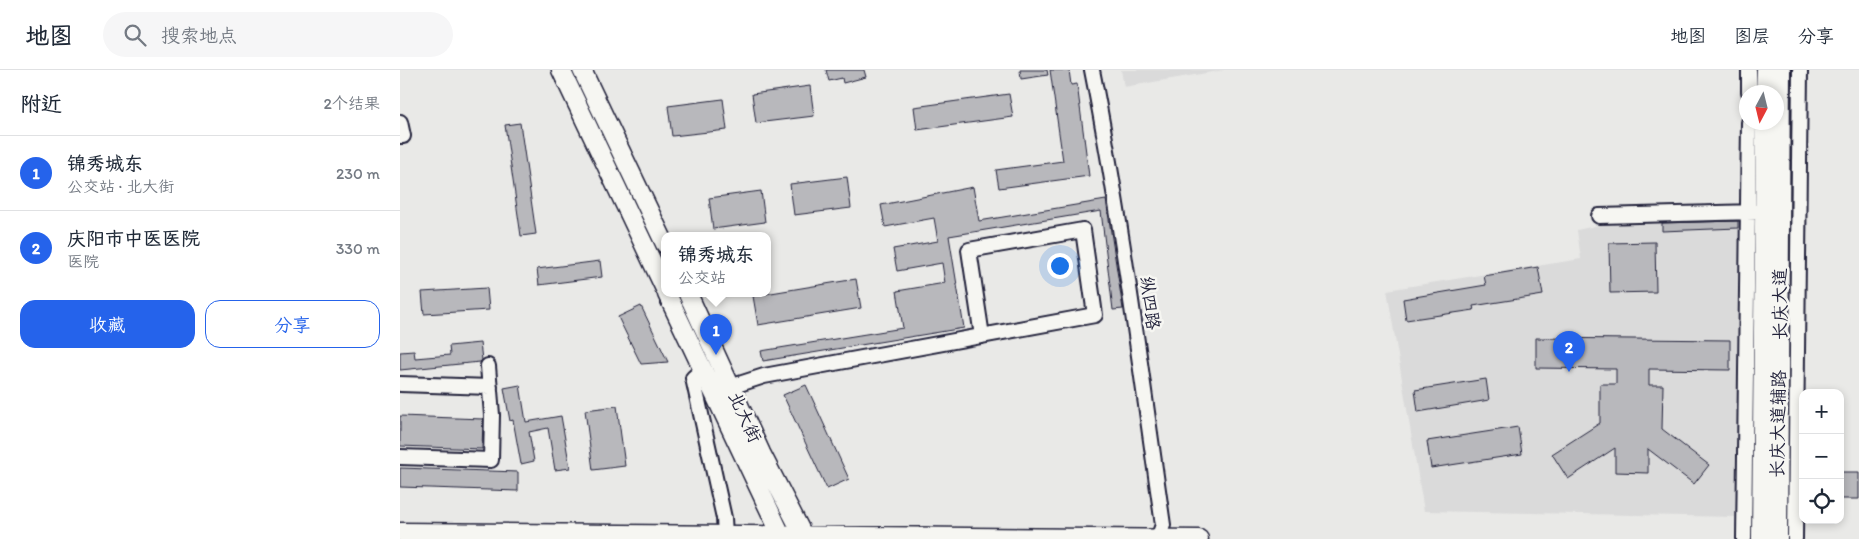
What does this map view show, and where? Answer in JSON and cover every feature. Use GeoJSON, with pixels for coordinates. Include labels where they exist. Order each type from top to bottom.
{"type":"FeatureCollection","features":[{"type":"Feature","properties":{"kind":"main road"},"geometry":{"type":"LineString","coordinates":[[561,70],[661,281]]}},
{"type":"Feature","properties":{"kind":"main road"},"geometry":{"type":"LineString","coordinates":[[582,70],[661,236]]}},
{"type":"Feature","properties":{"kind":"main road"},"geometry":{"type":"LineString","coordinates":[[1766,70],[1766,85]]}},
{"type":"Feature","properties":{"kind":"main road","name":"长庆大道"},"geometry":{"type":"LineString","coordinates":[[1778,539],[1782,70]]}},
{"type":"Feature","properties":{"kind":"main road","name":"长庆大道"},"geometry":{"type":"LineString","coordinates":[[1762,539],[1756,212],[1764,130]]}},
{"type":"Feature","properties":{"kind":"main road","name":"北大街"},"geometry":{"type":"LineString","coordinates":[[668,297],[782,537]]}},
{"type":"Feature","properties":{"kind":"main road","name":"北大街"},"geometry":{"type":"LineString","coordinates":[[689,297],[730,388],[804,538]]}},
{"type":"Feature","properties":{"kind":"main road"},"geometry":{"type":"LineString","coordinates":[[400,532],[725,535],[804,538],[1199,539]]}},
{"type":"Feature","properties":{"kind":"street","name":"纵四路"},"geometry":{"type":"LineString","coordinates":[[1092,70],[1108,150],[1163,525],[1160,533],[1153,539]]}},
{"type":"Feature","properties":{"kind":"street","name":"纵四路"},"geometry":{"type":"LineString","coordinates":[[1098,70],[1128,239],[1168,525],[1178,539]]}},
{"type":"Feature","properties":{"kind":"street"},"geometry":{"type":"LineString","coordinates":[[1749,70],[1749,85]]}},
{"type":"Feature","properties":{"kind":"street","name":"长庆大道辅路"},"geometry":{"type":"LineString","coordinates":[[1795,539],[1800,70]]}},
{"type":"Feature","properties":{"kind":"street"},"geometry":{"type":"LineString","coordinates":[[400,122],[403,136],[400,136]]}},
{"type":"Feature","properties":{"kind":"street","name":"长庆大道辅路"},"geometry":{"type":"LineString","coordinates":[[1744,539],[1756,212],[1750,130]]}},
{"type":"Feature","properties":{"kind":"street"},"geometry":{"type":"LineString","coordinates":[[1599,216],[1756,212]]}},
{"type":"Feature","properties":{"kind":"street"},"geometry":{"type":"LineString","coordinates":[[730,388],[764,376],[1095,316],[1084,230],[969,250],[982,336]]}},
{"type":"Feature","properties":{"kind":"street"},"geometry":{"type":"LineString","coordinates":[[400,457],[490,460],[492,415],[488,366]]}},
{"type":"Feature","properties":{"kind":"street"},"geometry":{"type":"LineString","coordinates":[[702,370],[693,378],[724,518],[725,535]]}},
{"type":"Feature","properties":{"kind":"street"},"geometry":{"type":"LineString","coordinates":[[400,384],[490,387]]}},
{"type":"Feature","properties":{"kind":"shaded area"},"geometry":{"type":"Polygon","coordinates":[[[1121,70],[1224,70],[1124,87],[1121,70]]]}},
{"type":"Feature","properties":{"kind":"shaded area"},"geometry":{"type":"Polygon","coordinates":[[[1739,215],[1737,517],[1424,511],[1387,290],[1581,259],[1577,230],[1613,222],[1739,215]]]}},
{"type":"Feature","properties":{"kind":"building"},"geometry":{"type":"Polygon","coordinates":[[[826,70],[864,70],[866,77],[843,83],[842,78],[829,81],[826,70]]]}},
{"type":"Feature","properties":{"kind":"building"},"geometry":{"type":"Polygon","coordinates":[[[1020,70],[1047,70],[1048,75],[1021,79],[1020,70]]]}},
{"type":"Feature","properties":{"kind":"building"},"geometry":{"type":"Polygon","coordinates":[[[1050,70],[1069,70],[1071,85],[1077,84],[1089,176],[999,188],[996,170],[1063,161],[1050,70]]]}},
{"type":"Feature","properties":{"kind":"building"},"geometry":{"type":"Polygon","coordinates":[[[810,86],[814,116],[756,123],[752,94],[810,86]]]}},
{"type":"Feature","properties":{"kind":"building"},"geometry":{"type":"Polygon","coordinates":[[[1009,94],[1013,117],[917,130],[914,107],[1009,94]]]}},
{"type":"Feature","properties":{"kind":"building"},"geometry":{"type":"Polygon","coordinates":[[[723,99],[727,130],[672,136],[668,106],[723,99]]]}},
{"type":"Feature","properties":{"kind":"building"},"geometry":{"type":"Polygon","coordinates":[[[520,123],[536,234],[521,236],[505,125],[520,123]]]}},
{"type":"Feature","properties":{"kind":"building"},"geometry":{"type":"Polygon","coordinates":[[[847,177],[851,208],[794,215],[790,184],[847,177]]]}},
{"type":"Feature","properties":{"kind":"building"},"geometry":{"type":"Polygon","coordinates":[[[973,187],[979,221],[1106,200],[1123,309],[1113,310],[1101,211],[949,236],[964,328],[763,361],[761,351],[903,328],[897,291],[945,283],[942,263],[897,271],[893,249],[938,241],[934,218],[885,227],[881,205],[973,187]]]}},
{"type":"Feature","properties":{"kind":"building"},"geometry":{"type":"Polygon","coordinates":[[[761,191],[765,222],[713,229],[709,198],[761,191]]]}},
{"type":"Feature","properties":{"kind":"building"},"geometry":{"type":"Polygon","coordinates":[[[1738,221],[1738,228],[1662,231],[1662,223],[1738,221]]]}},
{"type":"Feature","properties":{"kind":"building"},"geometry":{"type":"Polygon","coordinates":[[[1655,242],[1656,292],[1610,293],[1609,243],[1655,242]]]}},
{"type":"Feature","properties":{"kind":"building"},"geometry":{"type":"Polygon","coordinates":[[[600,261],[602,277],[539,285],[537,269],[600,261]]]}},
{"type":"Feature","properties":{"kind":"building"},"geometry":{"type":"Polygon","coordinates":[[[1538,267],[1543,295],[1473,306],[1474,310],[1406,320],[1403,299],[1486,285],[1484,276],[1538,267]]]}},
{"type":"Feature","properties":{"kind":"building"},"geometry":{"type":"Polygon","coordinates":[[[856,279],[861,308],[758,325],[753,297],[771,297],[771,293],[856,279]]]}},
{"type":"Feature","properties":{"kind":"building"},"geometry":{"type":"Polygon","coordinates":[[[487,288],[489,310],[424,314],[422,292],[487,288]]]}},
{"type":"Feature","properties":{"kind":"building"},"geometry":{"type":"Polygon","coordinates":[[[641,306],[668,362],[641,364],[618,317],[641,306]]]}},
{"type":"Feature","properties":{"kind":"building"},"geometry":{"type":"Polygon","coordinates":[[[1536,338],[1730,340],[1730,370],[1649,369],[1649,385],[1663,385],[1662,429],[1709,465],[1694,484],[1648,449],[1648,473],[1615,472],[1615,448],[1568,479],[1552,454],[1600,423],[1600,384],[1616,384],[1616,369],[1536,368],[1536,338]]]}},
{"type":"Feature","properties":{"kind":"building"},"geometry":{"type":"Polygon","coordinates":[[[480,343],[482,360],[480,362],[400,370],[400,352],[414,351],[415,358],[450,355],[449,346],[480,343]]]}},
{"type":"Feature","properties":{"kind":"building"},"geometry":{"type":"Polygon","coordinates":[[[1486,379],[1489,400],[1418,412],[1415,390],[1486,379]]]}},
{"type":"Feature","properties":{"kind":"building"},"geometry":{"type":"Polygon","coordinates":[[[520,385],[526,422],[561,416],[570,468],[555,470],[548,428],[529,432],[534,461],[521,464],[513,420],[510,421],[504,388],[520,385]]]}},
{"type":"Feature","properties":{"kind":"building"},"geometry":{"type":"Polygon","coordinates":[[[806,385],[849,479],[827,489],[783,395],[806,385]]]}},
{"type":"Feature","properties":{"kind":"building"},"geometry":{"type":"Polygon","coordinates":[[[617,406],[625,466],[593,470],[585,410],[617,406]]]}},
{"type":"Feature","properties":{"kind":"building"},"geometry":{"type":"Polygon","coordinates":[[[400,416],[483,419],[482,449],[400,446],[400,416]]]}},
{"type":"Feature","properties":{"kind":"building"},"geometry":{"type":"Polygon","coordinates":[[[1518,427],[1522,454],[1431,468],[1427,441],[1518,427]]]}},
{"type":"Feature","properties":{"kind":"building"},"geometry":{"type":"Polygon","coordinates":[[[400,468],[518,472],[518,491],[400,487],[400,468]]]}},
{"type":"Feature","properties":{"kind":"building"},"geometry":{"type":"Polygon","coordinates":[[[1844,472],[1859,472],[1859,499],[1844,499],[1844,472]]]}},
{"type":"Feature","properties":{"kind":"place","name":"锦秀城东"},"geometry":{"type":"Point","coordinates":[716,355]}},
{"type":"Feature","properties":{"kind":"place","name":"庆阳市中医医院"},"geometry":{"type":"Point","coordinates":[1569,372]}}]}
